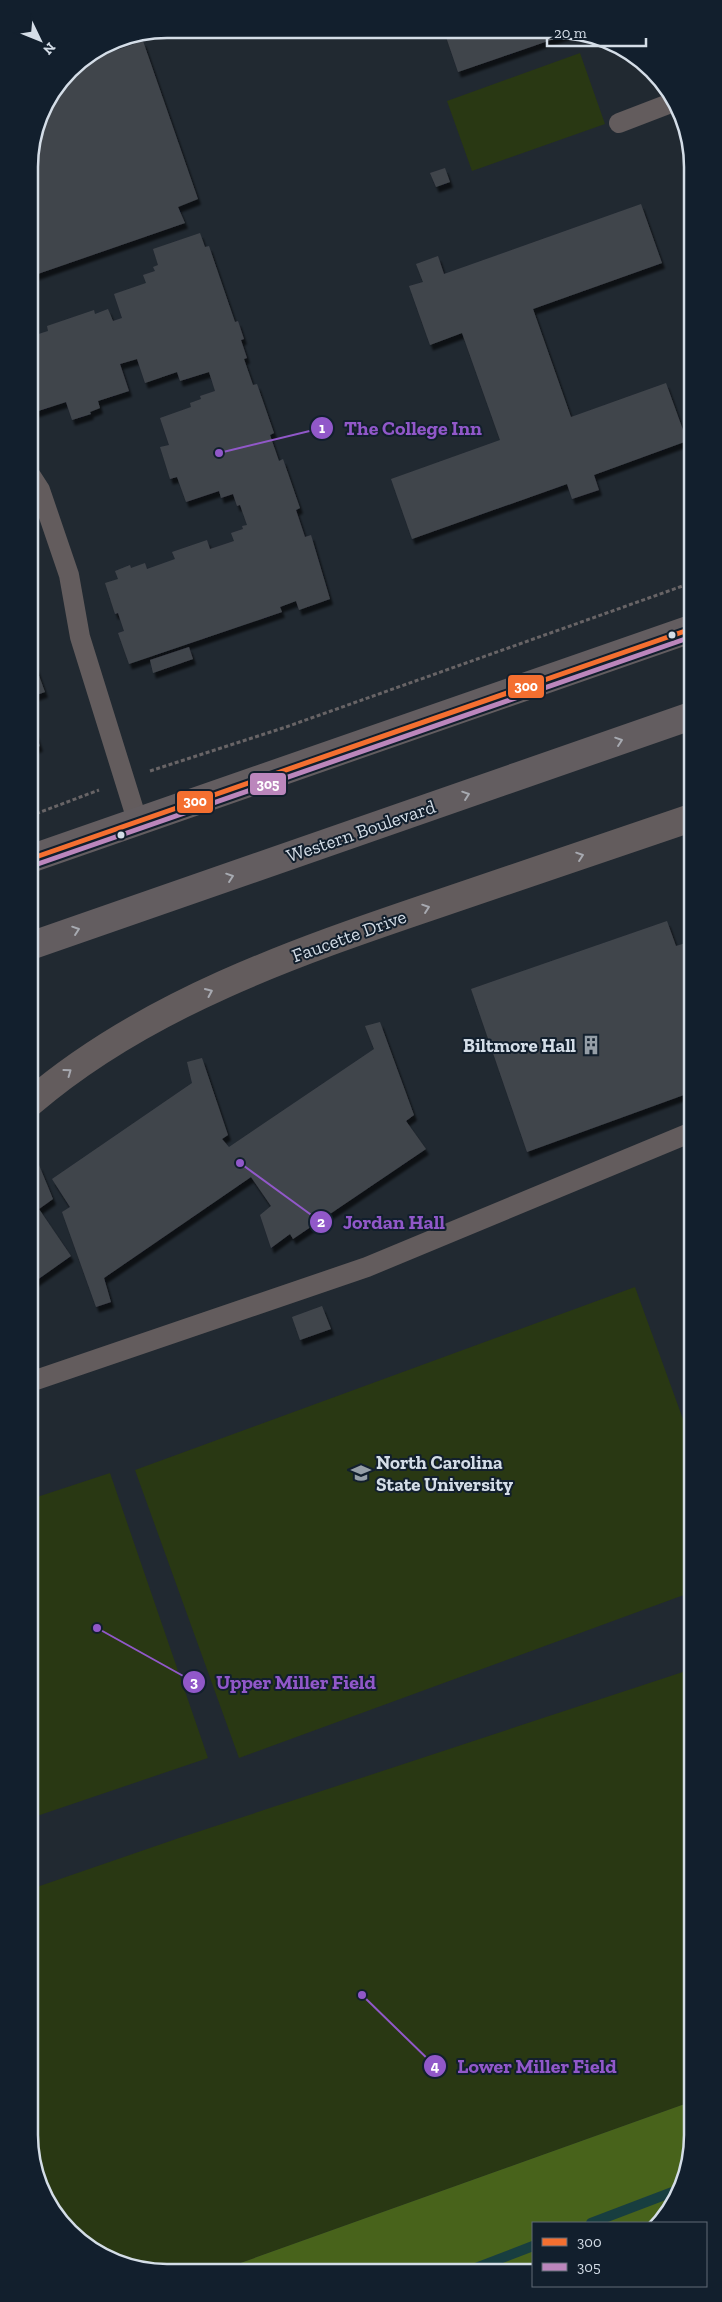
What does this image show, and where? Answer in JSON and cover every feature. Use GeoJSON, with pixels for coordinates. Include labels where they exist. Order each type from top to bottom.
{"type":"FeatureCollection","features":[{"type":"Feature","properties":{"kind":"main road"},"geometry":{"type":"LineString","coordinates":[[38,856],[137,820],[684,632]]}},
{"type":"Feature","properties":{"kind":"main road","name":"Western Boulevard"},"geometry":{"type":"LineString","coordinates":[[38,943],[684,718]]}},
{"type":"Feature","properties":{"kind":"street","name":"Faucette Drive"},"geometry":{"type":"LineString","coordinates":[[38,1097],[93,1054],[138,1027],[191,1000],[320,944],[684,820]]}},
{"type":"Feature","properties":{"kind":"lane"},"geometry":{"type":"LineString","coordinates":[[619,122],[668,104]]}},
{"type":"Feature","properties":{"kind":"lane"},"geometry":{"type":"LineString","coordinates":[[38,487],[69,576],[80,638],[137,820]]}},
{"type":"Feature","properties":{"kind":"lane"},"geometry":{"type":"LineString","coordinates":[[38,1379],[367,1267],[684,1135]]}},
{"type":"Feature","properties":{"kind":"path"},"geometry":{"type":"LineString","coordinates":[[158,768],[286,727],[684,585]]}},
{"type":"Feature","properties":{"kind":"path"},"geometry":{"type":"LineString","coordinates":[[38,813],[92,792]]}},
{"type":"Feature","properties":{"kind":"green space"},"geometry":{"type":"Polygon","coordinates":[[[580,53],[605,124],[472,171],[447,101],[580,53]]]}},
{"type":"Feature","properties":{"kind":"green space"},"geometry":{"type":"Polygon","coordinates":[[[635,1287],[684,1422],[684,1595],[239,1758],[135,1470],[635,1287]]]}},
{"type":"Feature","properties":{"kind":"green space"},"geometry":{"type":"Polygon","coordinates":[[[110,1473],[208,1758],[38,1816],[38,1497],[110,1473]]]}},
{"type":"Feature","properties":{"kind":"green space"},"geometry":{"type":"Polygon","coordinates":[[[684,1672],[684,2104],[238,2264],[150,2263],[117,2255],[88,2238],[64,2214],[44,2177],[40,2160],[38,2135],[38,1887],[179,1838],[684,1672]]]}},
{"type":"Feature","properties":{"kind":"green space"},"geometry":{"type":"Polygon","coordinates":[[[684,2104],[684,2144],[680,2169],[675,2185],[663,2207],[650,2222],[532,2222],[532,2264],[238,2264],[684,2104]]]}},
{"type":"Feature","properties":{"kind":"building"},"geometry":{"type":"Polygon","coordinates":[[[446,38],[556,38],[458,72],[446,38]]]}},
{"type":"Feature","properties":{"kind":"building"},"geometry":{"type":"Polygon","coordinates":[[[143,41],[198,199],[178,207],[185,223],[38,274],[38,158],[42,133],[47,117],[64,88],[75,75],[102,55],[143,41]]]}},
{"type":"Feature","properties":{"kind":"building"},"geometry":{"type":"Polygon","coordinates":[[[445,168],[450,182],[436,187],[430,173],[445,168]]]}},
{"type":"Feature","properties":{"kind":"building"},"geometry":{"type":"Polygon","coordinates":[[[641,204],[662,263],[533,309],[571,417],[666,383],[684,433],[684,442],[594,475],[599,490],[572,499],[567,484],[412,539],[391,479],[500,440],[462,333],[430,345],[409,286],[423,282],[416,264],[438,256],[444,274],[641,204]]]}},
{"type":"Feature","properties":{"kind":"building"},"geometry":{"type":"Polygon","coordinates":[[[200,233],[205,247],[209,246],[235,322],[238,321],[244,339],[241,340],[247,358],[244,359],[253,385],[257,384],[274,433],[270,435],[279,461],[283,459],[300,508],[296,510],[305,537],[311,535],[330,599],[299,610],[296,601],[280,607],[282,612],[129,664],[118,633],[124,631],[118,613],[115,614],[105,583],[118,579],[115,571],[130,565],[131,568],[145,563],[147,569],[175,559],[172,552],[207,540],[210,549],[234,541],[231,533],[243,529],[242,526],[247,525],[240,505],[237,506],[233,494],[221,498],[219,491],[186,502],[177,477],[170,479],[160,447],[169,445],[160,418],[191,407],[190,403],[201,399],[200,396],[215,391],[209,372],[180,381],[177,372],[145,383],[137,359],[120,364],[129,391],[98,401],[100,408],[90,412],[91,414],[72,420],[66,402],[38,411],[38,334],[48,331],[47,326],[94,310],[95,314],[108,309],[113,321],[122,318],[114,294],[146,283],[143,275],[155,271],[153,267],[158,265],[153,249],[200,233]]]}},
{"type":"Feature","properties":{"kind":"building"},"geometry":{"type":"Polygon","coordinates":[[[189,647],[193,659],[153,673],[150,660],[189,647]]]}},
{"type":"Feature","properties":{"kind":"building"},"geometry":{"type":"Polygon","coordinates":[[[38,673],[45,692],[38,694],[38,673]]]}},
{"type":"Feature","properties":{"kind":"building","name":"Biltmore Hall"},"geometry":{"type":"Polygon","coordinates":[[[667,921],[676,946],[684,944],[684,1095],[527,1152],[471,989],[667,921]]]}},
{"type":"Feature","properties":{"kind":"building"},"geometry":{"type":"Polygon","coordinates":[[[380,1022],[414,1115],[406,1121],[426,1149],[293,1239],[290,1234],[271,1248],[260,1215],[271,1206],[251,1177],[104,1278],[111,1302],[96,1307],[62,1212],[70,1207],[52,1179],[192,1083],[187,1062],[202,1058],[228,1135],[222,1139],[229,1147],[374,1049],[365,1026],[380,1022]]]}},
{"type":"Feature","properties":{"kind":"building"},"geometry":{"type":"Polygon","coordinates":[[[38,1165],[53,1199],[39,1209],[71,1256],[38,1279],[38,1165]]]}},
{"type":"Feature","properties":{"kind":"building"},"geometry":{"type":"Polygon","coordinates":[[[322,1306],[331,1329],[300,1340],[292,1317],[322,1306]]]}},
{"type":"Feature","properties":{"kind":"waterway"},"geometry":{"type":"LineString","coordinates":[[594,2222],[671,2193]]}},
{"type":"Feature","properties":{"kind":"waterway"},"geometry":{"type":"LineString","coordinates":[[486,2264],[532,2246]]}},
{"type":"Feature","properties":{"kind":"transit line","name":"300"},"geometry":{"type":"LineString","coordinates":[[38,856],[684,631]]}},
{"type":"Feature","properties":{"kind":"transit line","name":"305"},"geometry":{"type":"LineString","coordinates":[[38,864],[684,639]]}},
{"type":"Feature","properties":{"kind":"place","name":"The College Inn"},"geometry":{"type":"Point","coordinates":[219,453]}},
{"type":"Feature","properties":{"kind":"place","name":"Biltmore Hall"},"geometry":{"type":"Point","coordinates":[591,1045]}},
{"type":"Feature","properties":{"kind":"place","name":"Jordan Hall"},"geometry":{"type":"Point","coordinates":[240,1163]}},
{"type":"Feature","properties":{"kind":"place","name":"North Carolina State University"},"geometry":{"type":"Point","coordinates":[361,1473]}},
{"type":"Feature","properties":{"kind":"place","name":"Upper Miller Field"},"geometry":{"type":"Point","coordinates":[97,1628]}},
{"type":"Feature","properties":{"kind":"place","name":"Lower Miller Field"},"geometry":{"type":"Point","coordinates":[362,1995]}}]}
